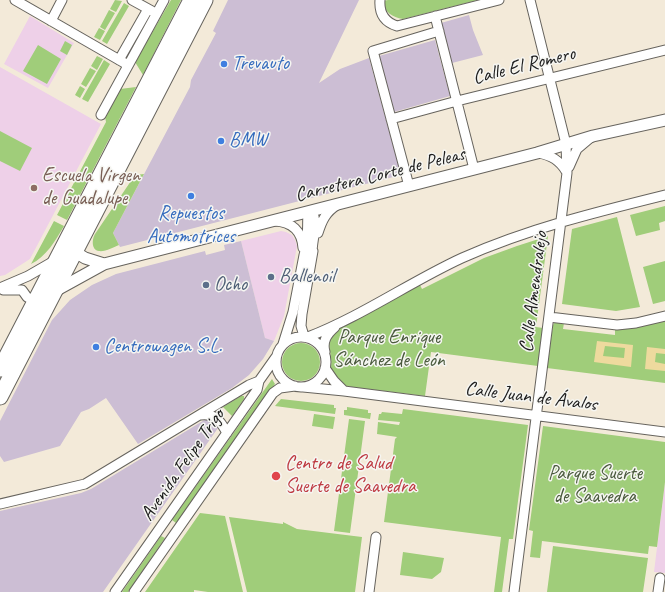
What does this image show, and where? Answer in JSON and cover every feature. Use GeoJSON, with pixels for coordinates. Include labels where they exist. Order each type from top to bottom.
{"type":"FeatureCollection","features":[{"type":"Feature","properties":{"kind":"highway"},"geometry":{"type":"LineString","coordinates":[[0,369],[191,0]]}},
{"type":"Feature","properties":{"kind":"highway"},"geometry":{"type":"LineString","coordinates":[[0,397],[55,291],[83,253],[205,0]]}},
{"type":"Feature","properties":{"kind":"highway"},"geometry":{"type":"LineString","coordinates":[[57,259],[83,253]]}},
{"type":"Feature","properties":{"kind":"highway"},"geometry":{"type":"LineString","coordinates":[[35,301],[55,291]]}},
{"type":"Feature","properties":{"kind":"street"},"geometry":{"type":"LineString","coordinates":[[15,0],[128,65]]}},
{"type":"Feature","properties":{"kind":"street"},"geometry":{"type":"LineString","coordinates":[[51,21],[62,0]]}},
{"type":"Feature","properties":{"kind":"street"},"geometry":{"type":"LineString","coordinates":[[132,0],[156,14]]}},
{"type":"Feature","properties":{"kind":"street"},"geometry":{"type":"LineString","coordinates":[[101,115],[164,0]]}},
{"type":"Feature","properties":{"kind":"street"},"geometry":{"type":"LineString","coordinates":[[380,0],[383,17],[397,26],[499,0]]}},
{"type":"Feature","properties":{"kind":"street"},"geometry":{"type":"LineString","coordinates":[[530,0],[549,78],[568,143]]}},
{"type":"Feature","properties":{"kind":"street"},"geometry":{"type":"LineString","coordinates":[[119,60],[148,9]]}},
{"type":"Feature","properties":{"kind":"street"},"geometry":{"type":"LineString","coordinates":[[435,16],[474,169]]}},
{"type":"Feature","properties":{"kind":"street"},"geometry":{"type":"LineString","coordinates":[[409,186],[373,51],[438,31]]}},
{"type":"Feature","properties":{"kind":"street","name":"Calle El Romero"},"geometry":{"type":"LineString","coordinates":[[391,119],[457,101],[665,50]]}},
{"type":"Feature","properties":{"kind":"street","name":"Carretera Corte de Peleas"},"geometry":{"type":"LineString","coordinates":[[55,291],[104,264],[537,153],[593,136],[665,120]]}},
{"type":"Feature","properties":{"kind":"street","name":"Calle Almendralejo"},"geometry":{"type":"LineString","coordinates":[[567,173],[571,160],[577,149],[593,136]]}},
{"type":"Feature","properties":{"kind":"street","name":"Calle Almendralejo"},"geometry":{"type":"LineString","coordinates":[[568,143],[571,160]]}},
{"type":"Feature","properties":{"kind":"street","name":"Calle Almendralejo"},"geometry":{"type":"LineString","coordinates":[[514,592],[567,173],[568,143]]}},
{"type":"Feature","properties":{"kind":"street"},"geometry":{"type":"LineString","coordinates":[[537,153],[551,155],[562,164],[567,173]]}},
{"type":"Feature","properties":{"kind":"street"},"geometry":{"type":"LineString","coordinates":[[306,337],[336,326],[461,259],[501,242],[561,222],[665,195]]}},
{"type":"Feature","properties":{"kind":"street"},"geometry":{"type":"LineString","coordinates":[[283,344],[308,256],[321,223],[329,210],[338,204]]}},
{"type":"Feature","properties":{"kind":"street"},"geometry":{"type":"LineString","coordinates":[[306,337],[301,326],[308,256],[308,212],[310,211]]}},
{"type":"Feature","properties":{"kind":"street"},"geometry":{"type":"LineString","coordinates":[[272,221],[283,222],[297,229],[302,237],[308,256]]}},
{"type":"Feature","properties":{"kind":"street"},"geometry":{"type":"LineString","coordinates":[[83,253],[104,264]]}},
{"type":"Feature","properties":{"kind":"street"},"geometry":{"type":"LineString","coordinates":[[81,278],[86,272],[83,253]]}},
{"type":"Feature","properties":{"kind":"street"},"geometry":{"type":"LineString","coordinates":[[0,290],[57,259]]}},
{"type":"Feature","properties":{"kind":"street"},"geometry":{"type":"LineString","coordinates":[[22,290],[28,276]]}},
{"type":"Feature","properties":{"kind":"street"},"geometry":{"type":"LineString","coordinates":[[0,290],[22,290]]}},
{"type":"Feature","properties":{"kind":"street"},"geometry":{"type":"LineString","coordinates":[[22,290],[27,297],[35,301]]}},
{"type":"Feature","properties":{"kind":"street"},"geometry":{"type":"LineString","coordinates":[[549,316],[617,325],[636,323],[665,316]]}},
{"type":"Feature","properties":{"kind":"street"},"geometry":{"type":"LineString","coordinates":[[325,353],[315,340],[306,337],[289,339],[278,350],[276,365],[278,372],[288,383],[299,387],[310,385],[317,381],[325,368],[326,360],[325,353],[323,346],[325,338],[336,326]]}},
{"type":"Feature","properties":{"kind":"street","name":"Avenida Felipe Trigo"},"geometry":{"type":"LineString","coordinates":[[115,592],[257,390],[259,381],[276,357]]}},
{"type":"Feature","properties":{"kind":"street"},"geometry":{"type":"LineString","coordinates":[[325,368],[334,382],[344,391]]}},
{"type":"Feature","properties":{"kind":"street"},"geometry":{"type":"LineString","coordinates":[[0,504],[85,484],[249,385],[259,381]]}},
{"type":"Feature","properties":{"kind":"street","name":"Calle Juan de Ávalos"},"geometry":{"type":"LineString","coordinates":[[299,387],[344,391],[665,432]]}},
{"type":"Feature","properties":{"kind":"street","name":"Avenida Felipe Trigo"},"geometry":{"type":"LineString","coordinates":[[134,592],[274,393],[280,388],[299,387]]}},
{"type":"Feature","properties":{"kind":"street"},"geometry":{"type":"LineString","coordinates":[[200,415],[208,414],[217,418],[227,433]]}},
{"type":"Feature","properties":{"kind":"street"},"geometry":{"type":"LineString","coordinates":[[162,525],[175,534]]}},
{"type":"Feature","properties":{"kind":"street"},"geometry":{"type":"LineString","coordinates":[[369,592],[376,537]]}},
{"type":"Feature","properties":{"kind":"street"},"geometry":{"type":"LineString","coordinates":[[658,592],[660,578]]}},
{"type":"Feature","properties":{"kind":"shaded area"},"geometry":{"type":"Polygon","coordinates":[[[228,0],[359,0],[319,83],[340,69],[369,58],[401,175],[120,247],[113,233],[190,87],[191,80],[216,33],[213,31],[228,0]]]}},
{"type":"Feature","properties":{"kind":"shaded area"},"geometry":{"type":"Polygon","coordinates":[[[469,15],[483,55],[452,63],[441,23],[469,15]]]}},
{"type":"Feature","properties":{"kind":"shaded area"},"geometry":{"type":"Polygon","coordinates":[[[30,16],[74,43],[48,88],[4,64],[30,16]]]}},
{"type":"Feature","properties":{"kind":"shaded area"},"geometry":{"type":"Polygon","coordinates":[[[435,40],[450,96],[394,112],[379,56],[435,40]]]}},
{"type":"Feature","properties":{"kind":"shaded area","name":"Escuela Virgen de Guadalupe"},"geometry":{"type":"Polygon","coordinates":[[[0,67],[101,124],[30,259],[5,275],[0,276],[0,67]]]}},
{"type":"Feature","properties":{"kind":"shaded area","name":"Ballenoil"},"geometry":{"type":"Polygon","coordinates":[[[281,231],[292,235],[297,246],[284,316],[274,341],[265,338],[241,241],[281,231]]]}},
{"type":"Feature","properties":{"kind":"shaded area"},"geometry":{"type":"Polygon","coordinates":[[[241,241],[265,338],[274,341],[263,359],[249,375],[232,388],[138,444],[106,398],[89,409],[81,412],[60,446],[4,462],[0,456],[0,421],[52,320],[70,300],[92,285],[116,274],[205,251],[206,255],[225,250],[224,245],[241,241]]]}},
{"type":"Feature","properties":{"kind":"shaded area"},"geometry":{"type":"Polygon","coordinates":[[[206,419],[218,428],[103,592],[0,592],[0,511],[81,493],[91,489],[206,419]]]}},
{"type":"Feature","properties":{"kind":"shaded area"},"geometry":{"type":"Polygon","coordinates":[[[665,482],[665,573],[654,572],[665,482]]]}},
{"type":"Feature","properties":{"kind":"green space"},"geometry":{"type":"Polygon","coordinates":[[[115,0],[122,1],[116,12],[110,9],[115,0]]]}},
{"type":"Feature","properties":{"kind":"green space"},"geometry":{"type":"Polygon","coordinates":[[[171,0],[181,0],[143,75],[135,62],[171,0]]]}},
{"type":"Feature","properties":{"kind":"green space"},"geometry":{"type":"Polygon","coordinates":[[[478,0],[403,19],[392,16],[385,9],[383,1],[478,0]]]}},
{"type":"Feature","properties":{"kind":"green space"},"geometry":{"type":"Polygon","coordinates":[[[124,3],[129,6],[107,44],[102,41],[124,3]]]}},
{"type":"Feature","properties":{"kind":"green space"},"geometry":{"type":"Polygon","coordinates":[[[109,10],[115,13],[105,30],[100,27],[109,10]]]}},
{"type":"Feature","properties":{"kind":"green space"},"geometry":{"type":"Polygon","coordinates":[[[99,28],[105,31],[100,40],[94,37],[99,28]]]}},
{"type":"Feature","properties":{"kind":"green space"},"geometry":{"type":"Polygon","coordinates":[[[65,41],[72,45],[67,55],[60,51],[65,41]]]}},
{"type":"Feature","properties":{"kind":"green space"},"geometry":{"type":"Polygon","coordinates":[[[38,45],[61,59],[47,84],[23,71],[38,45]]]}},
{"type":"Feature","properties":{"kind":"green space"},"geometry":{"type":"Polygon","coordinates":[[[97,56],[103,59],[97,70],[91,66],[97,56]]]}},
{"type":"Feature","properties":{"kind":"green space"},"geometry":{"type":"Polygon","coordinates":[[[104,60],[110,64],[88,102],[82,99],[104,60]]]}},
{"type":"Feature","properties":{"kind":"green space"},"geometry":{"type":"Polygon","coordinates":[[[90,68],[96,71],[86,87],[81,84],[90,68]]]}},
{"type":"Feature","properties":{"kind":"green space"},"geometry":{"type":"Polygon","coordinates":[[[80,86],[85,89],[80,98],[75,95],[80,86]]]}},
{"type":"Feature","properties":{"kind":"green space"},"geometry":{"type":"Polygon","coordinates":[[[136,87],[67,220],[57,215],[106,122],[105,117],[120,89],[136,87]]]}},
{"type":"Feature","properties":{"kind":"green space"},"geometry":{"type":"Polygon","coordinates":[[[0,131],[32,148],[20,171],[0,161],[0,131]]]}},
{"type":"Feature","properties":{"kind":"green space"},"geometry":{"type":"Polygon","coordinates":[[[144,174],[113,233],[119,245],[104,251],[96,250],[93,246],[95,234],[135,175],[144,174]]]}},
{"type":"Feature","properties":{"kind":"green space"},"geometry":{"type":"Polygon","coordinates":[[[665,206],[665,221],[659,223],[660,230],[636,236],[630,215],[665,206]]]}},
{"type":"Feature","properties":{"kind":"green space"},"geometry":{"type":"Polygon","coordinates":[[[617,217],[640,307],[616,311],[562,304],[572,229],[617,217]]]}},
{"type":"Feature","properties":{"kind":"green space"},"geometry":{"type":"Polygon","coordinates":[[[54,221],[64,226],[46,253],[31,264],[54,221]]]}},
{"type":"Feature","properties":{"kind":"green space","name":"Parque Enrique Sánchez de León"},"geometry":{"type":"Polygon","coordinates":[[[548,236],[536,327],[543,328],[538,366],[431,352],[425,396],[344,386],[332,372],[329,342],[332,335],[339,328],[420,285],[422,289],[484,258],[548,236]]]}},
{"type":"Feature","properties":{"kind":"green space"},"geometry":{"type":"Polygon","coordinates":[[[665,261],[665,301],[653,304],[643,267],[665,261]]]}},
{"type":"Feature","properties":{"kind":"green space"},"geometry":{"type":"Polygon","coordinates":[[[665,319],[665,383],[547,368],[553,325],[555,322],[564,323],[563,329],[615,335],[615,329],[665,319]]]}},
{"type":"Feature","properties":{"kind":"green space"},"geometry":{"type":"Polygon","coordinates":[[[297,343],[305,343],[315,348],[319,355],[319,369],[315,376],[305,381],[297,381],[287,376],[285,373],[282,366],[282,358],[287,348],[290,346],[297,343]]]}},
{"type":"Feature","properties":{"kind":"green space"},"geometry":{"type":"Polygon","coordinates":[[[272,379],[275,384],[176,523],[172,520],[272,379]]]}},
{"type":"Feature","properties":{"kind":"green space"},"geometry":{"type":"Polygon","coordinates":[[[241,396],[244,396],[244,399],[232,416],[223,407],[241,396]]]}},
{"type":"Feature","properties":{"kind":"green space"},"geometry":{"type":"Polygon","coordinates":[[[281,399],[334,405],[334,408],[336,408],[335,414],[275,406],[281,399]]]}},
{"type":"Feature","properties":{"kind":"green space"},"geometry":{"type":"Polygon","coordinates":[[[347,407],[368,410],[368,413],[371,413],[370,419],[344,415],[344,410],[347,410],[347,407]]]}},
{"type":"Feature","properties":{"kind":"green space","name":"Parque Suerte de Saavedra"},"geometry":{"type":"Polygon","coordinates":[[[403,409],[528,425],[513,539],[509,539],[502,592],[494,592],[501,537],[384,522],[395,439],[397,437],[377,434],[378,422],[399,425],[400,422],[378,420],[379,414],[382,412],[402,414],[403,409]]]}},
{"type":"Feature","properties":{"kind":"green space"},"geometry":{"type":"Polygon","coordinates":[[[314,414],[335,417],[333,429],[312,426],[314,414]]]}},
{"type":"Feature","properties":{"kind":"green space"},"geometry":{"type":"Polygon","coordinates":[[[349,419],[365,421],[350,533],[334,531],[349,419]]]}},
{"type":"Feature","properties":{"kind":"green space","name":"Parque Suerte de Saavedra"},"geometry":{"type":"Polygon","coordinates":[[[543,426],[665,442],[665,482],[657,547],[649,546],[648,554],[542,541],[540,558],[530,557],[533,531],[529,530],[543,426]]]}},
{"type":"Feature","properties":{"kind":"green space"},"geometry":{"type":"Polygon","coordinates":[[[200,513],[225,516],[243,592],[208,592],[194,590],[194,592],[145,592],[200,513]]]}},
{"type":"Feature","properties":{"kind":"green space"},"geometry":{"type":"Polygon","coordinates":[[[229,517],[283,524],[283,522],[297,529],[362,537],[355,592],[247,592],[229,517]]]}},
{"type":"Feature","properties":{"kind":"green space"},"geometry":{"type":"Polygon","coordinates":[[[161,536],[165,538],[128,592],[122,592],[161,536]]]}},
{"type":"Feature","properties":{"kind":"green space"},"geometry":{"type":"Polygon","coordinates":[[[553,546],[648,558],[643,592],[547,592],[553,546]]]}},
{"type":"Feature","properties":{"kind":"green space"},"geometry":{"type":"Polygon","coordinates":[[[403,552],[444,558],[441,572],[432,579],[400,575],[403,552]]]}},
{"type":"Feature","properties":{"kind":"sand"},"geometry":{"type":"Polygon","coordinates":[[[597,341],[633,345],[631,367],[594,362],[597,341]],[[605,346],[603,356],[624,358],[625,348],[605,346]]]}},
{"type":"Feature","properties":{"kind":"sand"},"geometry":{"type":"Polygon","coordinates":[[[647,347],[665,349],[665,354],[656,353],[655,362],[665,364],[665,371],[645,369],[647,347]]]}},
{"type":"Feature","properties":{"kind":"place","name":"Trevauto"},"geometry":{"type":"Point","coordinates":[224,64]}},
{"type":"Feature","properties":{"kind":"place","name":"BMW"},"geometry":{"type":"Point","coordinates":[221,141]}},
{"type":"Feature","properties":{"kind":"place","name":"Escuela Virgen de Guadalupe"},"geometry":{"type":"Point","coordinates":[34,188]}},
{"type":"Feature","properties":{"kind":"place","name":"Repuestos Automotrices"},"geometry":{"type":"Point","coordinates":[191,196]}},
{"type":"Feature","properties":{"kind":"place","name":"Ballenoil"},"geometry":{"type":"Point","coordinates":[271,277]}},
{"type":"Feature","properties":{"kind":"place","name":"Ocho"},"geometry":{"type":"Point","coordinates":[206,285]}},
{"type":"Feature","properties":{"kind":"place","name":"Centrowagen S.L."},"geometry":{"type":"Point","coordinates":[96,347]}},
{"type":"Feature","properties":{"kind":"place","name":"Centro de Salud Suerte de Saavedra"},"geometry":{"type":"Point","coordinates":[276,476]}}]}
